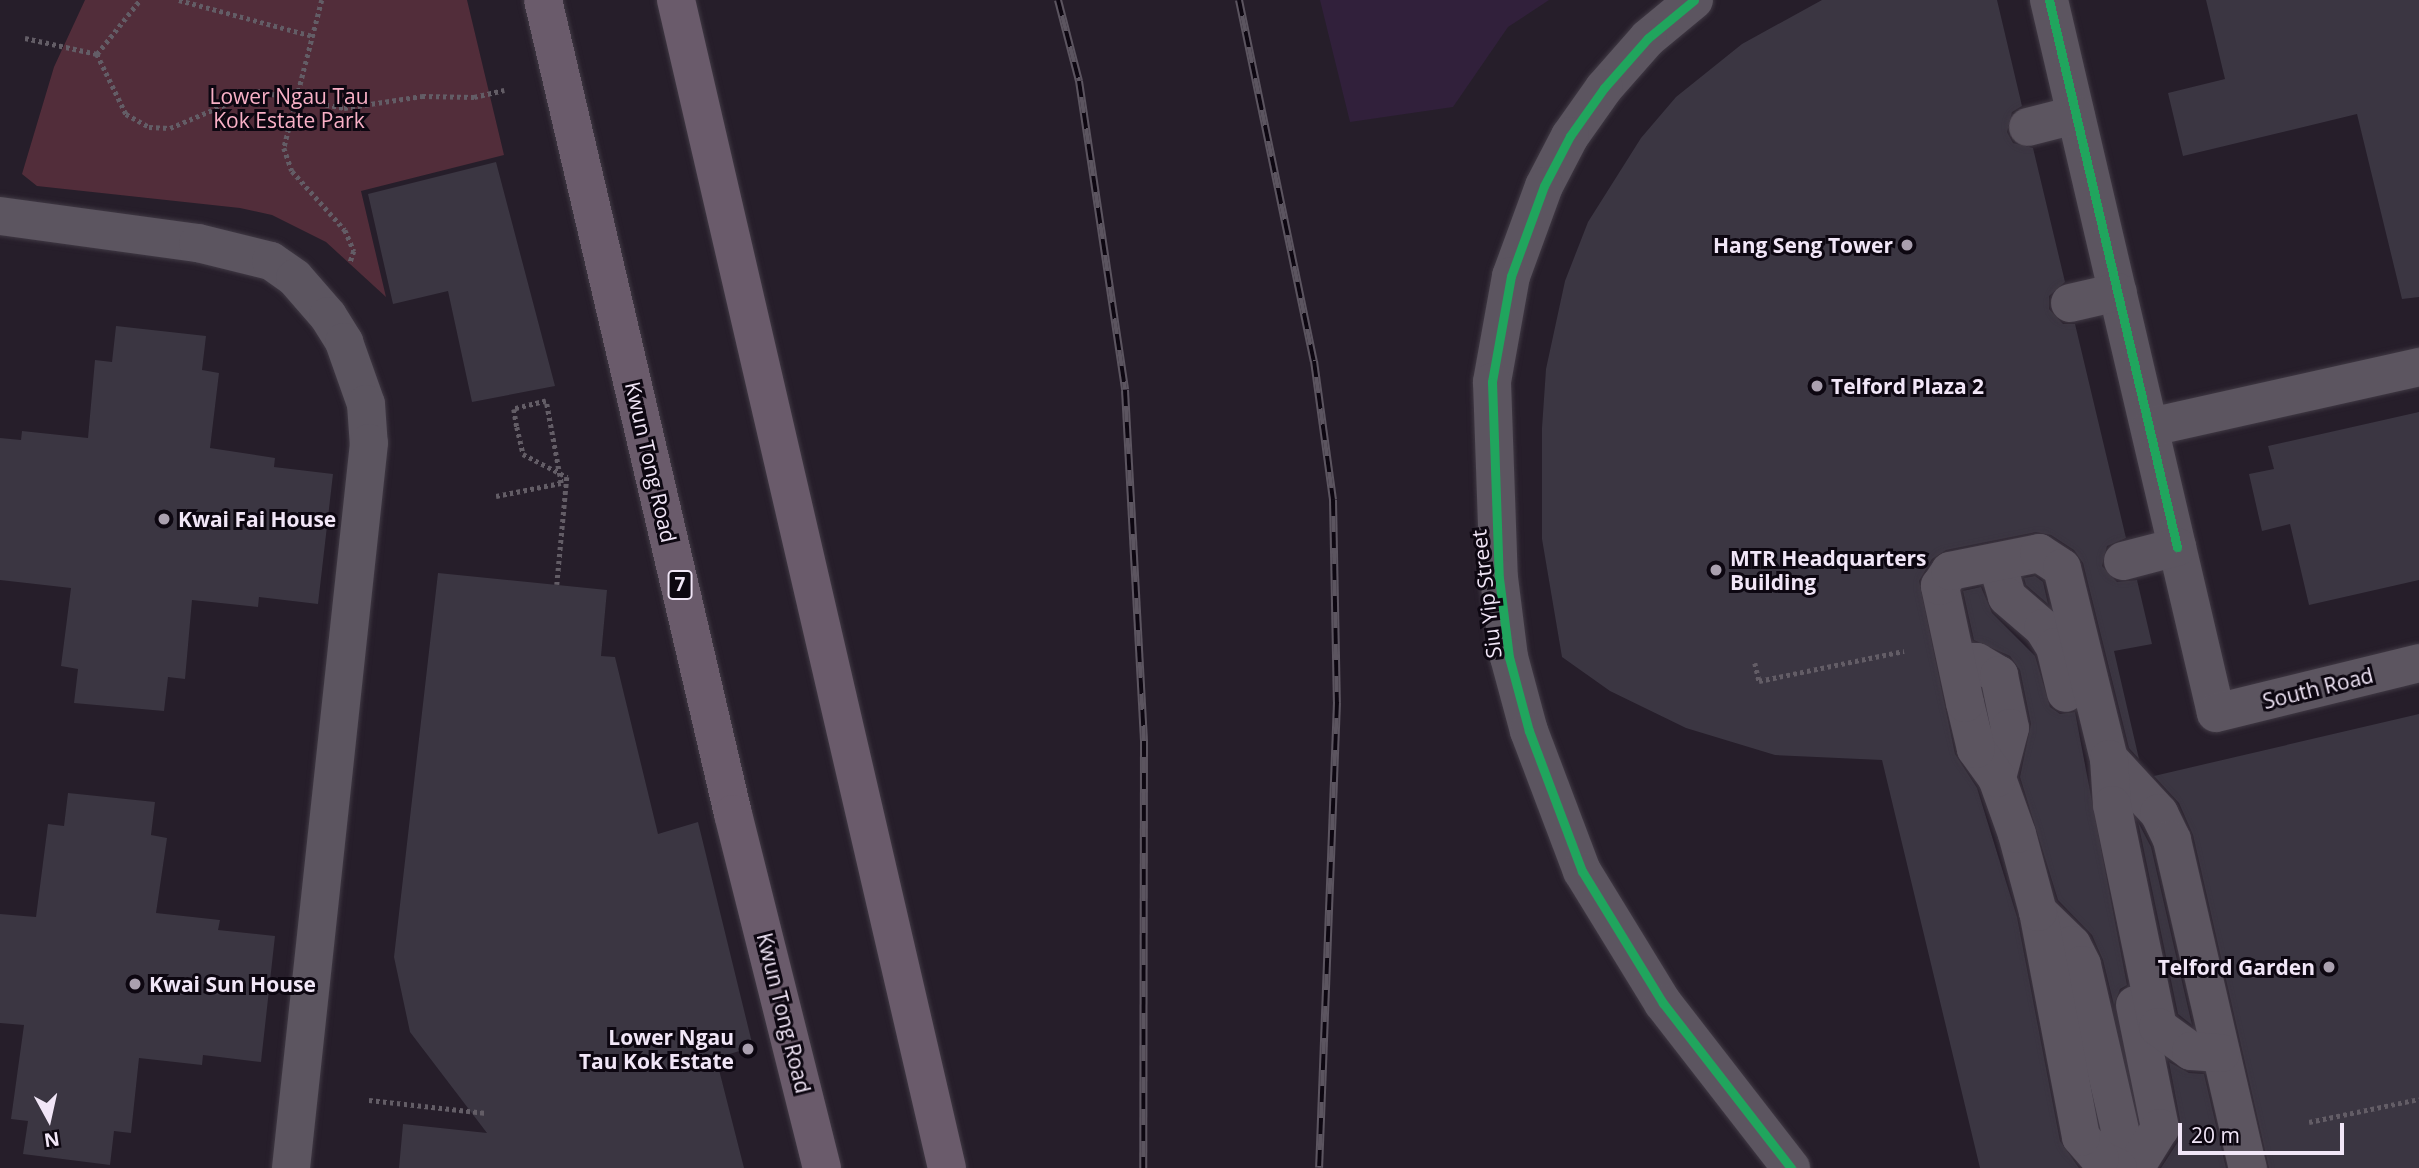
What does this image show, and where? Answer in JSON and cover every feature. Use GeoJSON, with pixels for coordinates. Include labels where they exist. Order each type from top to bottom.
{"type":"FeatureCollection","features":[{"type":"Feature","properties":{"kind":"highway","name":"Kwun Tong Road"},"geometry":{"type":"LineString","coordinates":[[543,0],[733,814],[822,1168]]}},
{"type":"Feature","properties":{"kind":"highway"},"geometry":{"type":"LineString","coordinates":[[676,0],[947,1168]]}},
{"type":"Feature","properties":{"kind":"street","name":"Siu Yip Street"},"geometry":{"type":"LineString","coordinates":[[1694,0],[1648,38],[1604,88],[1570,136],[1544,186],[1511,276],[1492,382],[1499,578],[1509,657],[1529,731],[1582,871],[1663,1003],[1791,1168]]}},
{"type":"Feature","properties":{"kind":"street"},"geometry":{"type":"LineString","coordinates":[[2049,0],[2177,547],[2123,561]]}},
{"type":"Feature","properties":{"kind":"street"},"geometry":{"type":"LineString","coordinates":[[2028,127],[2075,116]]}},
{"type":"Feature","properties":{"kind":"street"},"geometry":{"type":"LineString","coordinates":[[0,216],[198,243],[271,261],[295,278],[328,316],[344,342],[366,404],[369,443],[290,1168]]}},
{"type":"Feature","properties":{"kind":"street"},"geometry":{"type":"LineString","coordinates":[[2070,303],[2118,292]]}},
{"type":"Feature","properties":{"kind":"street"},"geometry":{"type":"LineString","coordinates":[[2151,428],[2419,367]]}},
{"type":"Feature","properties":{"kind":"street","name":"South Road"},"geometry":{"type":"LineString","coordinates":[[2177,547],[2216,713],[2419,663]]}},
{"type":"Feature","properties":{"kind":"street"},"geometry":{"type":"LineString","coordinates":[[2118,1168],[2100,1159],[2081,1137],[2038,912],[1997,778],[1976,749],[1940,586],[1943,577],[1950,571],[2039,553],[2062,568],[2109,759],[2112,805],[2158,1027],[2191,1051],[2221,1053]]}},
{"type":"Feature","properties":{"kind":"street"},"geometry":{"type":"LineString","coordinates":[[1997,562],[2007,597],[2043,628],[2055,647],[2093,808],[2159,1116],[2155,1140],[2135,1168]]}},
{"type":"Feature","properties":{"kind":"street"},"geometry":{"type":"LineString","coordinates":[[2109,759],[2159,813],[2172,840],[2248,1168]]}},
{"type":"Feature","properties":{"kind":"street"},"geometry":{"type":"LineString","coordinates":[[2038,912],[2071,945],[2082,965],[2129,1168]]}},
{"type":"Feature","properties":{"kind":"path"},"geometry":{"type":"LineString","coordinates":[[97,54],[141,0]]}},
{"type":"Feature","properties":{"kind":"path"},"geometry":{"type":"LineString","coordinates":[[179,0],[200,3],[312,36]]}},
{"type":"Feature","properties":{"kind":"path"},"geometry":{"type":"LineString","coordinates":[[322,0],[284,148],[292,171],[345,230],[354,251],[350,263]]}},
{"type":"Feature","properties":{"kind":"path"},"geometry":{"type":"LineString","coordinates":[[25,38],[97,54]]}},
{"type":"Feature","properties":{"kind":"path"},"geometry":{"type":"LineString","coordinates":[[97,54],[125,114],[149,127],[170,128],[257,91],[345,108],[422,96],[474,97],[504,90]]}},
{"type":"Feature","properties":{"kind":"path"},"geometry":{"type":"LineString","coordinates":[[496,496],[561,483],[546,401],[514,409],[523,454],[567,477],[557,585]]}},
{"type":"Feature","properties":{"kind":"path"},"geometry":{"type":"LineString","coordinates":[[1755,663],[1759,681],[1913,649]]}},
{"type":"Feature","properties":{"kind":"path"},"geometry":{"type":"LineString","coordinates":[[2309,1122],[2419,1099]]}},
{"type":"Feature","properties":{"kind":"path"},"geometry":{"type":"LineString","coordinates":[[369,1100],[486,1112]]}},
{"type":"Feature","properties":{"kind":"shaded area"},"geometry":{"type":"Polygon","coordinates":[[[1320,0],[1549,0],[1508,27],[1453,107],[1350,122],[1320,0]]]}},
{"type":"Feature","properties":{"kind":"green space","name":"Lower Ngau Tau Kok Estate Park"},"geometry":{"type":"Polygon","coordinates":[[[85,0],[467,0],[504,155],[361,191],[386,297],[326,242],[272,215],[240,208],[37,186],[22,174],[54,67],[85,0]]]}},
{"type":"Feature","properties":{"kind":"building","name":"Telford Plaza 2"},"geometry":{"type":"Polygon","coordinates":[[[1822,0],[1997,0],[2022,106],[2012,112],[2007,132],[2013,143],[2033,148],[2065,282],[2049,296],[2049,309],[2063,324],[2075,324],[2126,538],[2107,546],[2102,566],[2117,582],[2137,580],[2152,644],[2114,651],[2139,759],[2129,748],[2083,563],[2074,550],[2051,535],[2036,532],[1946,550],[1932,559],[1919,581],[1955,754],[1977,788],[2017,917],[2060,1141],[2079,1168],[1980,1168],[1882,760],[1775,755],[1686,728],[1610,691],[1562,657],[1542,539],[1542,428],[1546,369],[1565,281],[1588,222],[1641,138],[1676,97],[1742,44],[1822,0]]]}},
{"type":"Feature","properties":{"kind":"building"},"geometry":{"type":"Polygon","coordinates":[[[2206,0],[2419,0],[2419,297],[2402,299],[2357,114],[2183,156],[2168,93],[2225,79],[2206,0]]]}},
{"type":"Feature","properties":{"kind":"building"},"geometry":{"type":"Polygon","coordinates":[[[496,162],[555,386],[472,402],[448,291],[393,304],[368,194],[496,162]]]}},
{"type":"Feature","properties":{"kind":"building","name":"Kwai Fai House"},"geometry":{"type":"Polygon","coordinates":[[[116,326],[206,336],[202,370],[219,373],[210,448],[275,458],[274,467],[333,474],[318,604],[259,597],[258,607],[192,600],[185,679],[168,677],[164,711],[74,703],[78,669],[61,666],[71,588],[0,580],[0,438],[21,440],[22,431],[88,438],[95,360],[112,362],[116,326]]]}},
{"type":"Feature","properties":{"kind":"building"},"geometry":{"type":"Polygon","coordinates":[[[2419,412],[2419,580],[2309,605],[2290,524],[2262,531],[2249,474],[2274,469],[2268,446],[2419,412]]]}},
{"type":"Feature","properties":{"kind":"building"},"geometry":{"type":"Polygon","coordinates":[[[438,573],[607,590],[601,656],[615,657],[658,834],[698,822],[753,1047],[716,1058],[744,1168],[399,1168],[403,1124],[487,1133],[410,1032],[394,957],[438,573]]]}},
{"type":"Feature","properties":{"kind":"building"},"geometry":{"type":"Polygon","coordinates":[[[2035,576],[2043,582],[2048,604],[2026,585],[2024,578],[2035,576]]]}},
{"type":"Feature","properties":{"kind":"building"},"geometry":{"type":"Polygon","coordinates":[[[1981,587],[1992,613],[2035,656],[2050,707],[2060,714],[2075,712],[2127,985],[2120,989],[2114,1005],[2103,960],[2092,935],[2058,900],[2020,777],[2031,724],[2020,670],[2010,656],[1974,640],[1963,591],[1981,587]]]}},
{"type":"Feature","properties":{"kind":"building","name":"Telford Garden"},"geometry":{"type":"Polygon","coordinates":[[[2419,714],[2419,1168],[2269,1168],[2193,835],[2179,803],[2154,776],[2419,714]]]}},
{"type":"Feature","properties":{"kind":"building","name":"Kwai Sun House"},"geometry":{"type":"Polygon","coordinates":[[[68,793],[155,802],[151,835],[167,838],[156,913],[220,920],[218,930],[275,936],[261,1062],[203,1055],[202,1065],[139,1058],[131,1133],[114,1131],[110,1165],[23,1154],[28,1121],[11,1119],[24,1025],[0,1023],[0,914],[36,917],[48,824],[64,826],[68,793]]]}},
{"type":"Feature","properties":{"kind":"building"},"geometry":{"type":"Polygon","coordinates":[[[2138,822],[2151,847],[2192,1025],[2178,1014],[2138,822]]]}},
{"type":"Feature","properties":{"kind":"building"},"geometry":{"type":"Polygon","coordinates":[[[2169,1062],[2189,1073],[2204,1074],[2226,1168],[2161,1168],[2179,1140],[2181,1125],[2169,1062]]]}},
{"type":"Feature","properties":{"kind":"railway"},"geometry":{"type":"LineString","coordinates":[[1058,0],[1079,81],[1125,390],[1144,741],[1143,1168]]}},
{"type":"Feature","properties":{"kind":"railway"},"geometry":{"type":"LineString","coordinates":[[1239,0],[1314,361],[1333,500],[1337,702],[1319,1168]]}},
{"type":"Feature","properties":{"kind":"cycle path"},"geometry":{"type":"LineString","coordinates":[[1694,0],[1648,38],[1604,88],[1570,136],[1544,186],[1511,276],[1492,382],[1499,578],[1509,657],[1529,731],[1582,871],[1663,1003],[1791,1168]]}},
{"type":"Feature","properties":{"kind":"cycle path"},"geometry":{"type":"LineString","coordinates":[[2049,0],[2177,547]]}},
{"type":"Feature","properties":{"kind":"place","name":"Hang Seng Tower"},"geometry":{"type":"Point","coordinates":[1907,245]}},
{"type":"Feature","properties":{"kind":"place","name":"Telford Plaza 2"},"geometry":{"type":"Point","coordinates":[1817,386]}},
{"type":"Feature","properties":{"kind":"place","name":"Kwai Fai House"},"geometry":{"type":"Point","coordinates":[164,519]}},
{"type":"Feature","properties":{"kind":"place","name":"MTR Headquarters Building"},"geometry":{"type":"Point","coordinates":[1716,570]}},
{"type":"Feature","properties":{"kind":"place","name":"Telford Garden"},"geometry":{"type":"Point","coordinates":[2329,967]}},
{"type":"Feature","properties":{"kind":"place","name":"Kwai Sun House"},"geometry":{"type":"Point","coordinates":[135,984]}},
{"type":"Feature","properties":{"kind":"place","name":"Lower Ngau Tau Kok Estate"},"geometry":{"type":"Point","coordinates":[748,1049]}}]}
